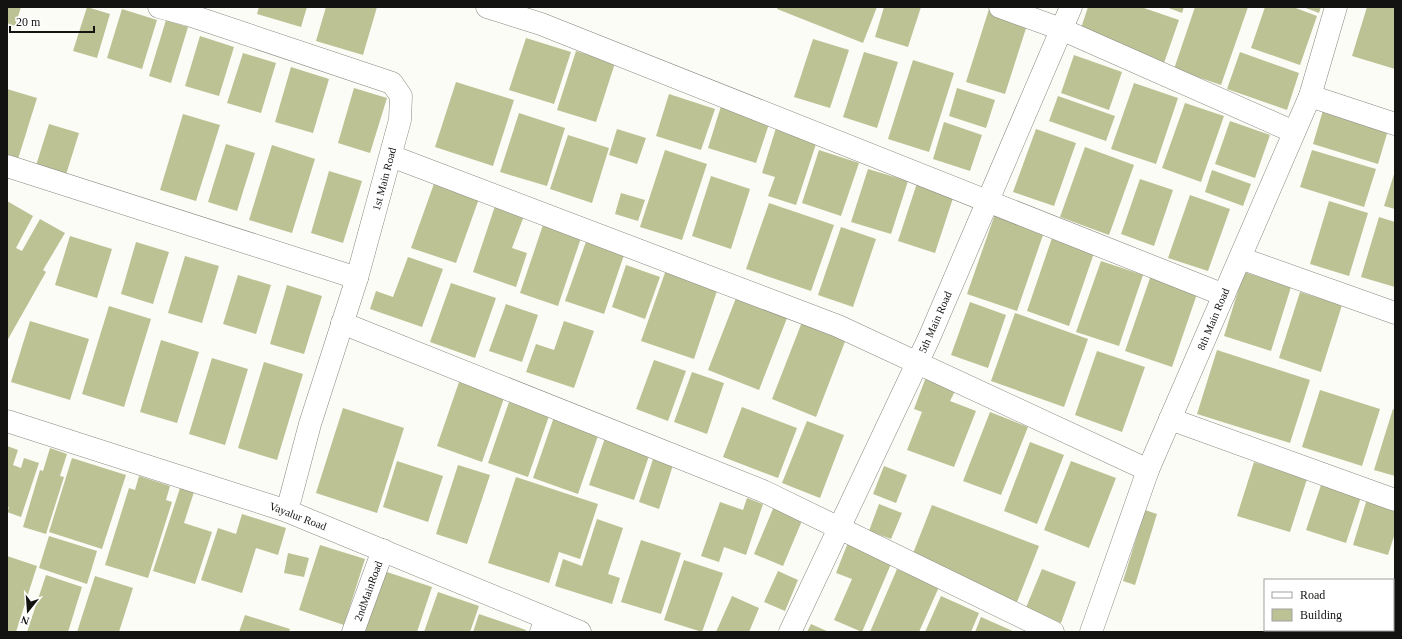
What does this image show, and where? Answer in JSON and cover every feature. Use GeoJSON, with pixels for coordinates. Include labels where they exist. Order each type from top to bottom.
{"type":"FeatureCollection","features":[{"type":"Feature","properties":{"kind":"street","name":"1st Main Road"},"geometry":{"type":"LineString","coordinates":[[159,7],[189,15],[392,83],[401,96],[400,120],[391,156],[356,278],[310,424],[287,511]]}},
{"type":"Feature","properties":{"kind":"street"},"geometry":{"type":"LineString","coordinates":[[487,7],[541,24],[1224,295]]}},
{"type":"Feature","properties":{"kind":"street"},"geometry":{"type":"LineString","coordinates":[[1000,7],[1061,29],[1294,132]]}},
{"type":"Feature","properties":{"kind":"street","name":"5th Main Road"},"geometry":{"type":"LineString","coordinates":[[790,632],[917,363],[1071,7]]}},
{"type":"Feature","properties":{"kind":"street","name":"8th Main Road"},"geometry":{"type":"LineString","coordinates":[[1091,632],[1148,470],[1310,96],[1336,7]]}},
{"type":"Feature","properties":{"kind":"street"},"geometry":{"type":"LineString","coordinates":[[1310,96],[1395,124]]}},
{"type":"Feature","properties":{"kind":"street"},"geometry":{"type":"LineString","coordinates":[[391,156],[838,326],[1148,470]]}},
{"type":"Feature","properties":{"kind":"street"},"geometry":{"type":"LineString","coordinates":[[7,166],[356,278]]}},
{"type":"Feature","properties":{"kind":"street"},"geometry":{"type":"LineString","coordinates":[[1240,258],[1395,313]]}},
{"type":"Feature","properties":{"kind":"street"},"geometry":{"type":"LineString","coordinates":[[342,323],[762,491],[1053,632]]}},
{"type":"Feature","properties":{"kind":"street"},"geometry":{"type":"LineString","coordinates":[[1170,419],[1395,500]]}},
{"type":"Feature","properties":{"kind":"street","name":"Vayalur Road"},"geometry":{"type":"LineString","coordinates":[[7,421],[287,511],[383,550],[543,625],[580,632]]}},
{"type":"Feature","properties":{"kind":"street","name":"2ndMainRoad"},"geometry":{"type":"LineString","coordinates":[[353,632],[383,550]]}},
{"type":"Feature","properties":{"kind":"building"},"geometry":{"type":"Polygon","coordinates":[[[7,7],[21,7],[15,26],[7,23],[7,7]]]}},
{"type":"Feature","properties":{"kind":"building"},"geometry":{"type":"Polygon","coordinates":[[[87,7],[110,14],[97,58],[73,51],[87,7]]]}},
{"type":"Feature","properties":{"kind":"building"},"geometry":{"type":"Polygon","coordinates":[[[259,7],[307,7],[301,27],[257,14],[259,7]]]}},
{"type":"Feature","properties":{"kind":"building"},"geometry":{"type":"Polygon","coordinates":[[[326,7],[377,7],[363,55],[316,41],[326,7]]]}},
{"type":"Feature","properties":{"kind":"building"},"geometry":{"type":"Polygon","coordinates":[[[778,7],[877,7],[863,43],[777,9],[778,7]]]}},
{"type":"Feature","properties":{"kind":"building"},"geometry":{"type":"Polygon","coordinates":[[[884,7],[921,7],[908,47],[875,37],[884,7]]]}},
{"type":"Feature","properties":{"kind":"building"},"geometry":{"type":"Polygon","coordinates":[[[1088,7],[1141,7],[1179,20],[1164,63],[1079,34],[1088,7]]]}},
{"type":"Feature","properties":{"kind":"building"},"geometry":{"type":"Polygon","coordinates":[[[1166,7],[1184,7],[1182,13],[1166,7]]]}},
{"type":"Feature","properties":{"kind":"building"},"geometry":{"type":"Polygon","coordinates":[[[1195,7],[1248,7],[1221,85],[1174,69],[1195,7]]]}},
{"type":"Feature","properties":{"kind":"building"},"geometry":{"type":"Polygon","coordinates":[[[1265,7],[1293,7],[1317,16],[1300,65],[1251,48],[1265,7]]]}},
{"type":"Feature","properties":{"kind":"building"},"geometry":{"type":"Polygon","coordinates":[[[1303,7],[1321,7],[1319,13],[1303,7]]]}},
{"type":"Feature","properties":{"kind":"building"},"geometry":{"type":"Polygon","coordinates":[[[1367,7],[1395,7],[1395,69],[1352,56],[1367,7]]]}},
{"type":"Feature","properties":{"kind":"building"},"geometry":{"type":"Polygon","coordinates":[[[122,9],[157,20],[142,69],[107,58],[122,9]]]}},
{"type":"Feature","properties":{"kind":"building"},"geometry":{"type":"Polygon","coordinates":[[[989,9],[1028,22],[1005,94],[966,82],[989,9]]]}},
{"type":"Feature","properties":{"kind":"building"},"geometry":{"type":"Polygon","coordinates":[[[166,20],[188,27],[171,83],[149,76],[166,20]]]}},
{"type":"Feature","properties":{"kind":"building"},"geometry":{"type":"Polygon","coordinates":[[[200,36],[234,47],[219,96],[185,86],[200,36]]]}},
{"type":"Feature","properties":{"kind":"building"},"geometry":{"type":"Polygon","coordinates":[[[526,38],[571,52],[554,104],[509,90],[526,38]]]}},
{"type":"Feature","properties":{"kind":"building"},"geometry":{"type":"Polygon","coordinates":[[[813,39],[849,50],[830,108],[794,97],[813,39]]]}},
{"type":"Feature","properties":{"kind":"building"},"geometry":{"type":"Polygon","coordinates":[[[576,51],[615,63],[596,122],[557,110],[576,51]]]}},
{"type":"Feature","properties":{"kind":"building"},"geometry":{"type":"Polygon","coordinates":[[[864,52],[898,62],[877,128],[843,117],[864,52]]]}},
{"type":"Feature","properties":{"kind":"building"},"geometry":{"type":"Polygon","coordinates":[[[1240,52],[1299,73],[1287,110],[1227,89],[1240,52]]]}},
{"type":"Feature","properties":{"kind":"building"},"geometry":{"type":"Polygon","coordinates":[[[243,53],[276,63],[261,113],[227,103],[243,53]]]}},
{"type":"Feature","properties":{"kind":"building"},"geometry":{"type":"Polygon","coordinates":[[[1074,55],[1122,72],[1109,110],[1061,93],[1074,55]]]}},
{"type":"Feature","properties":{"kind":"building"},"geometry":{"type":"Polygon","coordinates":[[[913,60],[954,73],[929,152],[888,139],[913,60]]]}},
{"type":"Feature","properties":{"kind":"building"},"geometry":{"type":"Polygon","coordinates":[[[291,67],[329,79],[313,133],[275,122],[291,67]]]}},
{"type":"Feature","properties":{"kind":"building"},"geometry":{"type":"Polygon","coordinates":[[[456,82],[514,100],[493,166],[435,147],[456,82]]]}},
{"type":"Feature","properties":{"kind":"building"},"geometry":{"type":"Polygon","coordinates":[[[1134,83],[1178,98],[1156,164],[1111,149],[1134,83]]]}},
{"type":"Feature","properties":{"kind":"building"},"geometry":{"type":"Polygon","coordinates":[[[354,88],[387,98],[370,153],[338,143],[354,88]]]}},
{"type":"Feature","properties":{"kind":"building"},"geometry":{"type":"Polygon","coordinates":[[[957,88],[995,100],[986,128],[949,116],[957,88]]]}},
{"type":"Feature","properties":{"kind":"building"},"geometry":{"type":"Polygon","coordinates":[[[7,89],[37,98],[18,159],[7,156],[7,89]]]}},
{"type":"Feature","properties":{"kind":"building"},"geometry":{"type":"Polygon","coordinates":[[[669,94],[715,109],[701,150],[656,136],[669,94]]]}},
{"type":"Feature","properties":{"kind":"building"},"geometry":{"type":"Polygon","coordinates":[[[1058,96],[1115,116],[1106,141],[1049,121],[1058,96]]]}},
{"type":"Feature","properties":{"kind":"building"},"geometry":{"type":"Polygon","coordinates":[[[722,103],[771,118],[756,163],[708,148],[722,103]]]}},
{"type":"Feature","properties":{"kind":"building"},"geometry":{"type":"Polygon","coordinates":[[[1185,103],[1224,116],[1201,182],[1162,168],[1185,103]]]}},
{"type":"Feature","properties":{"kind":"building"},"geometry":{"type":"Polygon","coordinates":[[[1324,107],[1389,127],[1378,164],[1313,144],[1324,107]]]}},
{"type":"Feature","properties":{"kind":"building"},"geometry":{"type":"Polygon","coordinates":[[[519,113],[565,128],[547,186],[500,172],[519,113]]]}},
{"type":"Feature","properties":{"kind":"building"},"geometry":{"type":"Polygon","coordinates":[[[183,114],[220,125],[196,201],[160,190],[183,114]]]}},
{"type":"Feature","properties":{"kind":"building"},"geometry":{"type":"Polygon","coordinates":[[[1230,121],[1270,135],[1255,178],[1215,164],[1230,121]]]}},
{"type":"Feature","properties":{"kind":"building"},"geometry":{"type":"Polygon","coordinates":[[[944,122],[982,135],[970,171],[933,159],[944,122]]]}},
{"type":"Feature","properties":{"kind":"building"},"geometry":{"type":"Polygon","coordinates":[[[49,124],[79,133],[64,181],[34,172],[49,124]]]}},
{"type":"Feature","properties":{"kind":"building"},"geometry":{"type":"Polygon","coordinates":[[[776,128],[817,141],[796,205],[768,196],[775,177],[762,173],[776,128]]]}},
{"type":"Feature","properties":{"kind":"building"},"geometry":{"type":"Polygon","coordinates":[[[617,129],[646,138],[637,164],[609,155],[617,129]]]}},
{"type":"Feature","properties":{"kind":"building"},"geometry":{"type":"Polygon","coordinates":[[[1036,129],[1076,143],[1054,206],[1013,192],[1036,129]]]}},
{"type":"Feature","properties":{"kind":"building"},"geometry":{"type":"Polygon","coordinates":[[[568,135],[609,148],[592,203],[550,189],[568,135]]]}},
{"type":"Feature","properties":{"kind":"building"},"geometry":{"type":"Polygon","coordinates":[[[226,144],[255,153],[237,211],[208,202],[226,144]]]}},
{"type":"Feature","properties":{"kind":"building"},"geometry":{"type":"Polygon","coordinates":[[[272,145],[315,159],[292,233],[249,220],[272,145]]]}},
{"type":"Feature","properties":{"kind":"building"},"geometry":{"type":"Polygon","coordinates":[[[1085,147],[1134,165],[1109,235],[1060,217],[1085,147]]]}},
{"type":"Feature","properties":{"kind":"building"},"geometry":{"type":"Polygon","coordinates":[[[665,150],[707,164],[682,240],[640,227],[665,150]]]}},
{"type":"Feature","properties":{"kind":"building"},"geometry":{"type":"Polygon","coordinates":[[[819,150],[859,163],[841,216],[802,203],[819,150]]]}},
{"type":"Feature","properties":{"kind":"building"},"geometry":{"type":"Polygon","coordinates":[[[1312,150],[1376,169],[1364,207],[1300,187],[1312,150]]]}},
{"type":"Feature","properties":{"kind":"building"},"geometry":{"type":"Polygon","coordinates":[[[868,169],[908,181],[891,234],[851,222],[868,169]]]}},
{"type":"Feature","properties":{"kind":"building"},"geometry":{"type":"Polygon","coordinates":[[[1212,170],[1251,184],[1243,206],[1205,192],[1212,170]]]}},
{"type":"Feature","properties":{"kind":"building"},"geometry":{"type":"Polygon","coordinates":[[[329,171],[362,181],[343,243],[311,233],[329,171]]]}},
{"type":"Feature","properties":{"kind":"building"},"geometry":{"type":"Polygon","coordinates":[[[1395,171],[1395,209],[1384,206],[1395,171]]]}},
{"type":"Feature","properties":{"kind":"building"},"geometry":{"type":"Polygon","coordinates":[[[711,176],[750,189],[731,249],[692,236],[711,176]]]}},
{"type":"Feature","properties":{"kind":"building"},"geometry":{"type":"Polygon","coordinates":[[[436,178],[481,193],[456,263],[411,248],[436,178]]]}},
{"type":"Feature","properties":{"kind":"building"},"geometry":{"type":"Polygon","coordinates":[[[1140,179],[1173,190],[1154,246],[1121,234],[1140,179]]]}},
{"type":"Feature","properties":{"kind":"building"},"geometry":{"type":"Polygon","coordinates":[[[918,180],[955,192],[935,253],[898,241],[918,180]]]}},
{"type":"Feature","properties":{"kind":"building"},"geometry":{"type":"Polygon","coordinates":[[[621,193],[645,200],[638,221],[615,214],[621,193]]]}},
{"type":"Feature","properties":{"kind":"building"},"geometry":{"type":"Polygon","coordinates":[[[1190,195],[1230,209],[1208,271],[1168,258],[1190,195]]]}},
{"type":"Feature","properties":{"kind":"building"},"geometry":{"type":"Polygon","coordinates":[[[7,201],[33,216],[16,248],[22,251],[40,219],[65,233],[43,270],[46,272],[7,341],[7,201]]]}},
{"type":"Feature","properties":{"kind":"building"},"geometry":{"type":"Polygon","coordinates":[[[1329,201],[1368,213],[1349,276],[1310,264],[1329,201]]]}},
{"type":"Feature","properties":{"kind":"building"},"geometry":{"type":"Polygon","coordinates":[[[496,203],[525,213],[512,248],[527,253],[516,287],[473,272],[496,203]]]}},
{"type":"Feature","properties":{"kind":"building"},"geometry":{"type":"Polygon","coordinates":[[[769,203],[834,225],[811,291],[746,269],[769,203]]]}},
{"type":"Feature","properties":{"kind":"building"},"geometry":{"type":"Polygon","coordinates":[[[995,214],[1044,232],[1017,311],[967,294],[995,214]]]}},
{"type":"Feature","properties":{"kind":"building"},"geometry":{"type":"Polygon","coordinates":[[[1379,217],[1395,222],[1395,287],[1361,277],[1379,217]]]}},
{"type":"Feature","properties":{"kind":"building"},"geometry":{"type":"Polygon","coordinates":[[[545,219],[583,232],[558,306],[520,293],[545,219]]]}},
{"type":"Feature","properties":{"kind":"building"},"geometry":{"type":"Polygon","coordinates":[[[841,227],[876,239],[853,307],[818,295],[841,227]]]}},
{"type":"Feature","properties":{"kind":"building"},"geometry":{"type":"Polygon","coordinates":[[[1053,235],[1095,250],[1069,326],[1027,311],[1053,235]]]}},
{"type":"Feature","properties":{"kind":"building"},"geometry":{"type":"Polygon","coordinates":[[[70,236],[112,249],[97,298],[55,285],[70,236]]]}},
{"type":"Feature","properties":{"kind":"building"},"geometry":{"type":"Polygon","coordinates":[[[588,236],[626,249],[604,314],[565,301],[588,236]]]}},
{"type":"Feature","properties":{"kind":"building"},"geometry":{"type":"Polygon","coordinates":[[[136,242],[169,252],[153,304],[121,294],[136,242]]]}},
{"type":"Feature","properties":{"kind":"building"},"geometry":{"type":"Polygon","coordinates":[[[185,256],[219,266],[202,323],[168,313],[185,256]]]}},
{"type":"Feature","properties":{"kind":"building"},"geometry":{"type":"Polygon","coordinates":[[[408,257],[443,269],[422,327],[370,309],[376,291],[393,297],[408,257]]]}},
{"type":"Feature","properties":{"kind":"building"},"geometry":{"type":"Polygon","coordinates":[[[1101,261],[1143,275],[1119,346],[1076,332],[1101,261]]]}},
{"type":"Feature","properties":{"kind":"building"},"geometry":{"type":"Polygon","coordinates":[[[626,265],[660,277],[645,319],[612,307],[626,265]]]}},
{"type":"Feature","properties":{"kind":"building"},"geometry":{"type":"Polygon","coordinates":[[[667,267],[719,285],[694,359],[641,341],[667,267]]]}},
{"type":"Feature","properties":{"kind":"building"},"geometry":{"type":"Polygon","coordinates":[[[1244,272],[1291,287],[1271,351],[1224,336],[1244,272]]]}},
{"type":"Feature","properties":{"kind":"building"},"geometry":{"type":"Polygon","coordinates":[[[238,275],[271,285],[256,334],[223,324],[238,275]]]}},
{"type":"Feature","properties":{"kind":"building"},"geometry":{"type":"Polygon","coordinates":[[[1151,275],[1198,291],[1172,367],[1125,351],[1151,275]]]}},
{"type":"Feature","properties":{"kind":"building"},"geometry":{"type":"Polygon","coordinates":[[[451,283],[496,298],[475,358],[430,342],[451,283]]]}},
{"type":"Feature","properties":{"kind":"building"},"geometry":{"type":"Polygon","coordinates":[[[287,285],[322,296],[304,354],[270,344],[287,285]]]}},
{"type":"Feature","properties":{"kind":"building"},"geometry":{"type":"Polygon","coordinates":[[[1300,292],[1342,305],[1321,372],[1279,358],[1300,292]]]}},
{"type":"Feature","properties":{"kind":"building"},"geometry":{"type":"Polygon","coordinates":[[[736,298],[787,318],[759,390],[708,370],[736,298]]]}},
{"type":"Feature","properties":{"kind":"building"},"geometry":{"type":"Polygon","coordinates":[[[970,302],[1006,315],[988,368],[951,355],[970,302]]]}},
{"type":"Feature","properties":{"kind":"building"},"geometry":{"type":"Polygon","coordinates":[[[506,304],[538,315],[522,362],[489,351],[506,304]]]}},
{"type":"Feature","properties":{"kind":"building"},"geometry":{"type":"Polygon","coordinates":[[[109,306],[151,319],[124,407],[82,394],[109,306]]]}},
{"type":"Feature","properties":{"kind":"building"},"geometry":{"type":"Polygon","coordinates":[[[1015,313],[1088,339],[1064,407],[991,381],[1015,313]]]}},
{"type":"Feature","properties":{"kind":"building"},"geometry":{"type":"Polygon","coordinates":[[[30,321],[89,339],[70,400],[11,382],[30,321]]]}},
{"type":"Feature","properties":{"kind":"building"},"geometry":{"type":"Polygon","coordinates":[[[564,321],[594,331],[574,388],[526,372],[536,344],[554,350],[564,321]]]}},
{"type":"Feature","properties":{"kind":"building"},"geometry":{"type":"Polygon","coordinates":[[[802,322],[846,339],[816,417],[772,399],[802,322]]]}},
{"type":"Feature","properties":{"kind":"building"},"geometry":{"type":"Polygon","coordinates":[[[161,340],[199,352],[177,423],[140,412],[161,340]]]}},
{"type":"Feature","properties":{"kind":"building"},"geometry":{"type":"Polygon","coordinates":[[[1217,350],[1310,380],[1290,443],[1197,414],[1217,350]]]}},
{"type":"Feature","properties":{"kind":"building"},"geometry":{"type":"Polygon","coordinates":[[[1097,351],[1145,367],[1122,432],[1075,415],[1097,351]]]}},
{"type":"Feature","properties":{"kind":"building"},"geometry":{"type":"Polygon","coordinates":[[[212,358],[248,369],[225,445],[189,434],[212,358]]]}},
{"type":"Feature","properties":{"kind":"building"},"geometry":{"type":"Polygon","coordinates":[[[654,360],[686,371],[668,421],[636,409],[654,360]]]}},
{"type":"Feature","properties":{"kind":"building"},"geometry":{"type":"Polygon","coordinates":[[[264,362],[303,374],[277,460],[238,448],[264,362]]]}},
{"type":"Feature","properties":{"kind":"building"},"geometry":{"type":"Polygon","coordinates":[[[692,372],[724,383],[707,434],[674,422],[692,372]]]}},
{"type":"Feature","properties":{"kind":"building"},"geometry":{"type":"Polygon","coordinates":[[[926,377],[956,389],[950,401],[976,411],[954,467],[907,450],[922,412],[914,409],[926,377]]]}},
{"type":"Feature","properties":{"kind":"building"},"geometry":{"type":"Polygon","coordinates":[[[459,382],[504,398],[482,462],[437,446],[459,382]]]}},
{"type":"Feature","properties":{"kind":"building"},"geometry":{"type":"Polygon","coordinates":[[[1320,390],[1380,409],[1362,466],[1302,447],[1320,390]]]}},
{"type":"Feature","properties":{"kind":"building"},"geometry":{"type":"Polygon","coordinates":[[[509,402],[549,416],[528,477],[488,463],[509,402]]]}},
{"type":"Feature","properties":{"kind":"building"},"geometry":{"type":"Polygon","coordinates":[[[742,407],[797,428],[778,478],[723,457],[742,407]]]}},
{"type":"Feature","properties":{"kind":"building"},"geometry":{"type":"Polygon","coordinates":[[[343,408],[404,428],[377,513],[316,493],[343,408]]]}},
{"type":"Feature","properties":{"kind":"building"},"geometry":{"type":"Polygon","coordinates":[[[1393,409],[1395,410],[1395,476],[1374,470],[1393,409]]]}},
{"type":"Feature","properties":{"kind":"building"},"geometry":{"type":"Polygon","coordinates":[[[990,412],[1028,427],[1001,495],[963,481],[990,412]]]}},
{"type":"Feature","properties":{"kind":"building"},"geometry":{"type":"Polygon","coordinates":[[[554,417],[599,433],[578,494],[533,478],[554,417]]]}},
{"type":"Feature","properties":{"kind":"building"},"geometry":{"type":"Polygon","coordinates":[[[807,421],[844,435],[820,498],[782,483],[807,421]]]}},
{"type":"Feature","properties":{"kind":"building"},"geometry":{"type":"Polygon","coordinates":[[[606,435],[651,450],[634,500],[589,485],[606,435]]]}},
{"type":"Feature","properties":{"kind":"building"},"geometry":{"type":"Polygon","coordinates":[[[1030,442],[1064,455],[1037,524],[1004,511],[1030,442]]]}},
{"type":"Feature","properties":{"kind":"building"},"geometry":{"type":"Polygon","coordinates":[[[7,446],[18,450],[13,465],[21,468],[24,458],[39,463],[21,517],[7,512],[9,507],[7,507],[7,446]]]}},
{"type":"Feature","properties":{"kind":"building"},"geometry":{"type":"Polygon","coordinates":[[[50,448],[67,454],[60,476],[64,477],[46,534],[23,527],[40,470],[43,471],[50,448]]]}},
{"type":"Feature","properties":{"kind":"building"},"geometry":{"type":"Polygon","coordinates":[[[654,456],[674,462],[659,509],[639,502],[654,456]]]}},
{"type":"Feature","properties":{"kind":"building"},"geometry":{"type":"Polygon","coordinates":[[[72,458],[126,475],[102,549],[49,532],[72,458]]]}},
{"type":"Feature","properties":{"kind":"building"},"geometry":{"type":"Polygon","coordinates":[[[397,461],[443,476],[428,522],[383,507],[397,461]]]}},
{"type":"Feature","properties":{"kind":"building"},"geometry":{"type":"Polygon","coordinates":[[[1071,461],[1116,478],[1089,548],[1044,530],[1071,461]]]}},
{"type":"Feature","properties":{"kind":"building"},"geometry":{"type":"Polygon","coordinates":[[[1254,462],[1307,479],[1290,532],[1237,516],[1254,462]]]}},
{"type":"Feature","properties":{"kind":"building"},"geometry":{"type":"Polygon","coordinates":[[[458,465],[490,475],[467,544],[436,534],[458,465]]]}},
{"type":"Feature","properties":{"kind":"building"},"geometry":{"type":"Polygon","coordinates":[[[884,466],[907,475],[896,503],[873,494],[884,466]]]}},
{"type":"Feature","properties":{"kind":"building"},"geometry":{"type":"Polygon","coordinates":[[[139,476],[170,486],[166,500],[172,502],[148,578],[105,565],[129,488],[135,490],[139,476]]]}},
{"type":"Feature","properties":{"kind":"building"},"geometry":{"type":"Polygon","coordinates":[[[516,477],[598,504],[580,559],[559,552],[549,583],[488,563],[516,477]]]}},
{"type":"Feature","properties":{"kind":"building"},"geometry":{"type":"Polygon","coordinates":[[[1321,485],[1361,497],[1346,543],[1306,530],[1321,485]]]}},
{"type":"Feature","properties":{"kind":"building"},"geometry":{"type":"Polygon","coordinates":[[[180,488],[194,492],[184,523],[212,532],[195,584],[153,571],[180,488]]]}},
{"type":"Feature","properties":{"kind":"building"},"geometry":{"type":"Polygon","coordinates":[[[747,498],[763,504],[746,555],[724,547],[719,562],[701,556],[720,502],[743,510],[747,498]]]}},
{"type":"Feature","properties":{"kind":"building"},"geometry":{"type":"Polygon","coordinates":[[[1367,499],[1395,508],[1395,533],[1388,555],[1353,545],[1367,499]]]}},
{"type":"Feature","properties":{"kind":"building"},"geometry":{"type":"Polygon","coordinates":[[[775,504],[804,516],[783,566],[754,554],[775,504]]]}},
{"type":"Feature","properties":{"kind":"building"},"geometry":{"type":"Polygon","coordinates":[[[879,504],[902,513],[891,539],[869,531],[879,504]]]}},
{"type":"Feature","properties":{"kind":"building"},"geometry":{"type":"Polygon","coordinates":[[[932,505],[1039,546],[1017,602],[910,561],[932,505]]]}},
{"type":"Feature","properties":{"kind":"building"},"geometry":{"type":"Polygon","coordinates":[[[1145,510],[1157,514],[1135,585],[1123,581],[1145,510]]]}},
{"type":"Feature","properties":{"kind":"building"},"geometry":{"type":"Polygon","coordinates":[[[242,514],[286,528],[278,555],[256,548],[242,593],[201,580],[218,528],[236,534],[242,514]]]}},
{"type":"Feature","properties":{"kind":"building"},"geometry":{"type":"Polygon","coordinates":[[[597,519],[623,528],[608,574],[620,578],[612,604],[555,586],[563,559],[582,566],[597,519]]]}},
{"type":"Feature","properties":{"kind":"building"},"geometry":{"type":"Polygon","coordinates":[[[49,536],[97,551],[87,584],[39,568],[49,536]]]}},
{"type":"Feature","properties":{"kind":"building"},"geometry":{"type":"Polygon","coordinates":[[[641,540],[681,553],[661,614],[621,602],[641,540]]]}},
{"type":"Feature","properties":{"kind":"building"},"geometry":{"type":"Polygon","coordinates":[[[849,540],[891,564],[862,632],[834,620],[852,579],[836,573],[849,540]]]}},
{"type":"Feature","properties":{"kind":"building"},"geometry":{"type":"Polygon","coordinates":[[[320,545],[365,559],[344,625],[299,610],[320,545]]]}},
{"type":"Feature","properties":{"kind":"building"},"geometry":{"type":"Polygon","coordinates":[[[288,553],[309,558],[304,577],[284,573],[288,553]]]}},
{"type":"Feature","properties":{"kind":"building"},"geometry":{"type":"Polygon","coordinates":[[[7,556],[37,566],[16,632],[7,632],[7,556]]]}},
{"type":"Feature","properties":{"kind":"building"},"geometry":{"type":"Polygon","coordinates":[[[684,560],[723,573],[702,632],[664,620],[684,560]]]}},
{"type":"Feature","properties":{"kind":"building"},"geometry":{"type":"Polygon","coordinates":[[[897,569],[939,587],[919,632],[870,632],[897,569]]]}},
{"type":"Feature","properties":{"kind":"building"},"geometry":{"type":"Polygon","coordinates":[[[1042,569],[1076,582],[1061,623],[1025,610],[1042,569]]]}},
{"type":"Feature","properties":{"kind":"building"},"geometry":{"type":"Polygon","coordinates":[[[381,570],[432,587],[417,632],[359,632],[381,570]]]}},
{"type":"Feature","properties":{"kind":"building"},"geometry":{"type":"Polygon","coordinates":[[[778,571],[798,580],[785,611],[764,602],[778,571]]]}},
{"type":"Feature","properties":{"kind":"building"},"geometry":{"type":"Polygon","coordinates":[[[46,575],[82,587],[68,632],[27,632],[46,575]]]}},
{"type":"Feature","properties":{"kind":"building"},"geometry":{"type":"Polygon","coordinates":[[[95,576],[133,588],[119,632],[77,632],[95,576]]]}},
{"type":"Feature","properties":{"kind":"building"},"geometry":{"type":"Polygon","coordinates":[[[438,592],[479,606],[470,632],[424,632],[438,592]]]}},
{"type":"Feature","properties":{"kind":"building"},"geometry":{"type":"Polygon","coordinates":[[[732,596],[759,608],[749,632],[716,632],[732,596]]]}},
{"type":"Feature","properties":{"kind":"building"},"geometry":{"type":"Polygon","coordinates":[[[941,596],[979,613],[971,632],[925,632],[941,596]]]}},
{"type":"Feature","properties":{"kind":"building"},"geometry":{"type":"Polygon","coordinates":[[[479,614],[526,630],[525,632],[473,632],[479,614]]]}},
{"type":"Feature","properties":{"kind":"building"},"geometry":{"type":"Polygon","coordinates":[[[245,615],[290,629],[289,632],[239,632],[245,615]]]}},
{"type":"Feature","properties":{"kind":"building"},"geometry":{"type":"Polygon","coordinates":[[[981,617],[1015,632],[975,632],[981,617]]]}},
{"type":"Feature","properties":{"kind":"building"},"geometry":{"type":"Polygon","coordinates":[[[811,624],[829,632],[807,632],[811,624]]]}}]}
